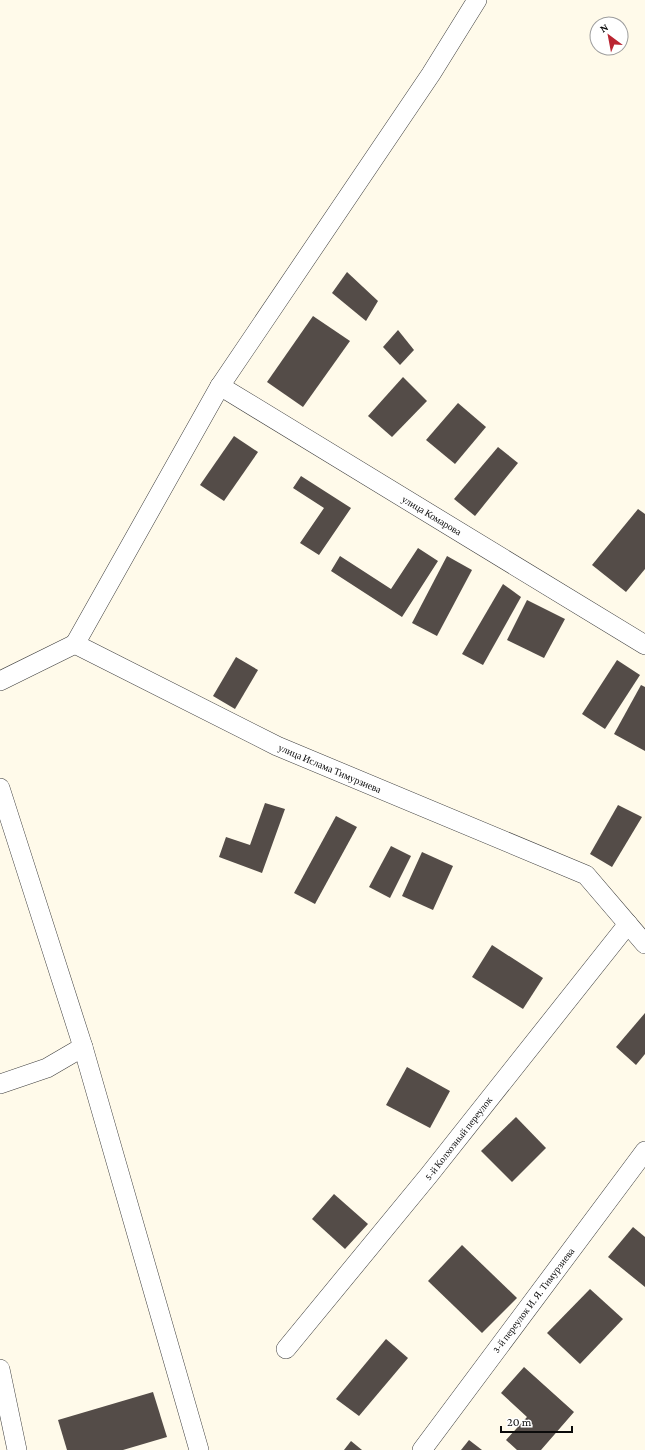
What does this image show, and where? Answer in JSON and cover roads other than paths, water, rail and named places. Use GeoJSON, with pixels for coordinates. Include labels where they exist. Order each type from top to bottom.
{"type":"FeatureCollection","features":[{"type":"Feature","properties":{"kind":"street"},"geometry":{"type":"LineString","coordinates":[[0,681],[75,644],[220,386],[431,74],[477,0]]}},
{"type":"Feature","properties":{"kind":"street","name":"улица Комарова"},"geometry":{"type":"LineString","coordinates":[[220,386],[645,645]]}},
{"type":"Feature","properties":{"kind":"street","name":"улица Ислама Тимурзиева"},"geometry":{"type":"LineString","coordinates":[[75,644],[276,746],[586,874],[645,944]]}},
{"type":"Feature","properties":{"kind":"street"},"geometry":{"type":"LineString","coordinates":[[0,788],[83,1047],[199,1450]]}},
{"type":"Feature","properties":{"kind":"street","name":"5-й Колхозный переулок"},"geometry":{"type":"LineString","coordinates":[[286,1349],[434,1168],[628,924]]}},
{"type":"Feature","properties":{"kind":"street"},"geometry":{"type":"LineString","coordinates":[[0,1084],[47,1068],[83,1047]]}},
{"type":"Feature","properties":{"kind":"street","name":"3-й переулок И. Я. Тимурзиева"},"geometry":{"type":"LineString","coordinates":[[422,1450],[645,1151]]}},
{"type":"Feature","properties":{"kind":"street"},"geometry":{"type":"LineString","coordinates":[[0,1369],[17,1450]]}}]}
